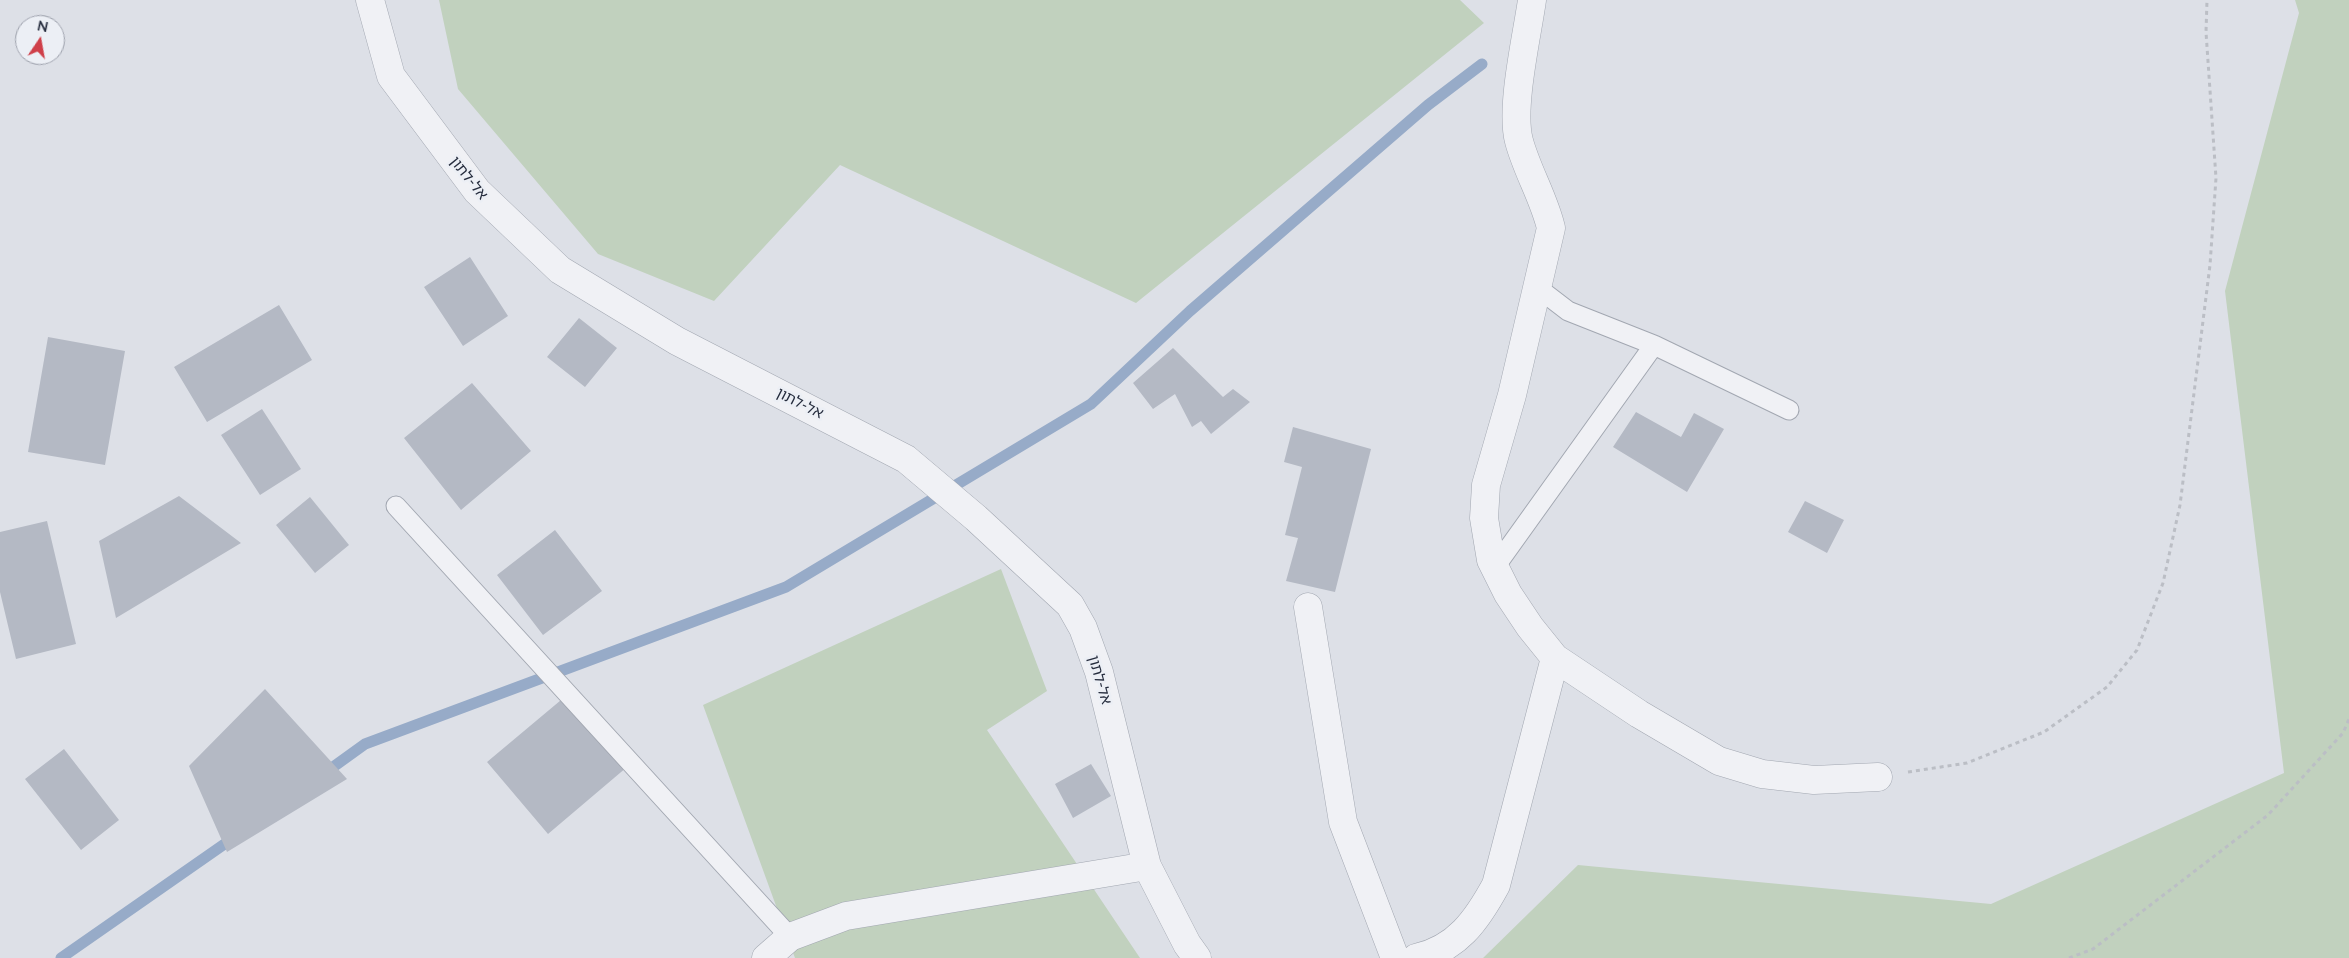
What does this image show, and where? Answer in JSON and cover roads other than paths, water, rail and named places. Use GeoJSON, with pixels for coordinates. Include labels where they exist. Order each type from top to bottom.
{"type":"FeatureCollection","features":[{"type":"Feature","properties":{"kind":"street","name":"אל-לתון"},"geometry":{"type":"LineString","coordinates":[[370,0],[391,76],[477,191],[560,270],[677,341],[906,459],[976,518],[1070,605],[1084,628],[1099,672],[1148,866],[1187,944],[1197,958]]}},
{"type":"Feature","properties":{"kind":"street"},"geometry":{"type":"LineString","coordinates":[[1532,0],[1517,104],[1518,140],[1546,207],[1551,228],[1538,288],[1486,485],[1484,518],[1491,560],[1508,594],[1530,627],[1555,658],[1639,714],[1719,761],[1762,774],[1814,780],[1878,776]]}},
{"type":"Feature","properties":{"kind":"street"},"geometry":{"type":"LineString","coordinates":[[1308,607],[1343,822],[1395,958]]}},
{"type":"Feature","properties":{"kind":"street"},"geometry":{"type":"LineString","coordinates":[[1416,958],[1430,955],[1464,934],[1480,913],[1496,885],[1555,658]]}},
{"type":"Feature","properties":{"kind":"street"},"geometry":{"type":"LineString","coordinates":[[766,958],[790,937],[846,916],[1148,866]]}},
{"type":"Feature","properties":{"kind":"lane"},"geometry":{"type":"LineString","coordinates":[[1538,288],[1568,311],[1654,344],[1789,410]]}},
{"type":"Feature","properties":{"kind":"lane"},"geometry":{"type":"LineString","coordinates":[[1495,567],[1654,344]]}},
{"type":"Feature","properties":{"kind":"lane"},"geometry":{"type":"LineString","coordinates":[[396,506],[790,937]]}},
{"type":"Feature","properties":{"kind":"waterway"},"geometry":{"type":"LineString","coordinates":[[322,775],[365,744],[786,587],[1091,404],[1190,311],[1428,105],[1482,64]]}},
{"type":"Feature","properties":{"kind":"waterway"},"geometry":{"type":"LineString","coordinates":[[61,958],[236,836]]}}]}
